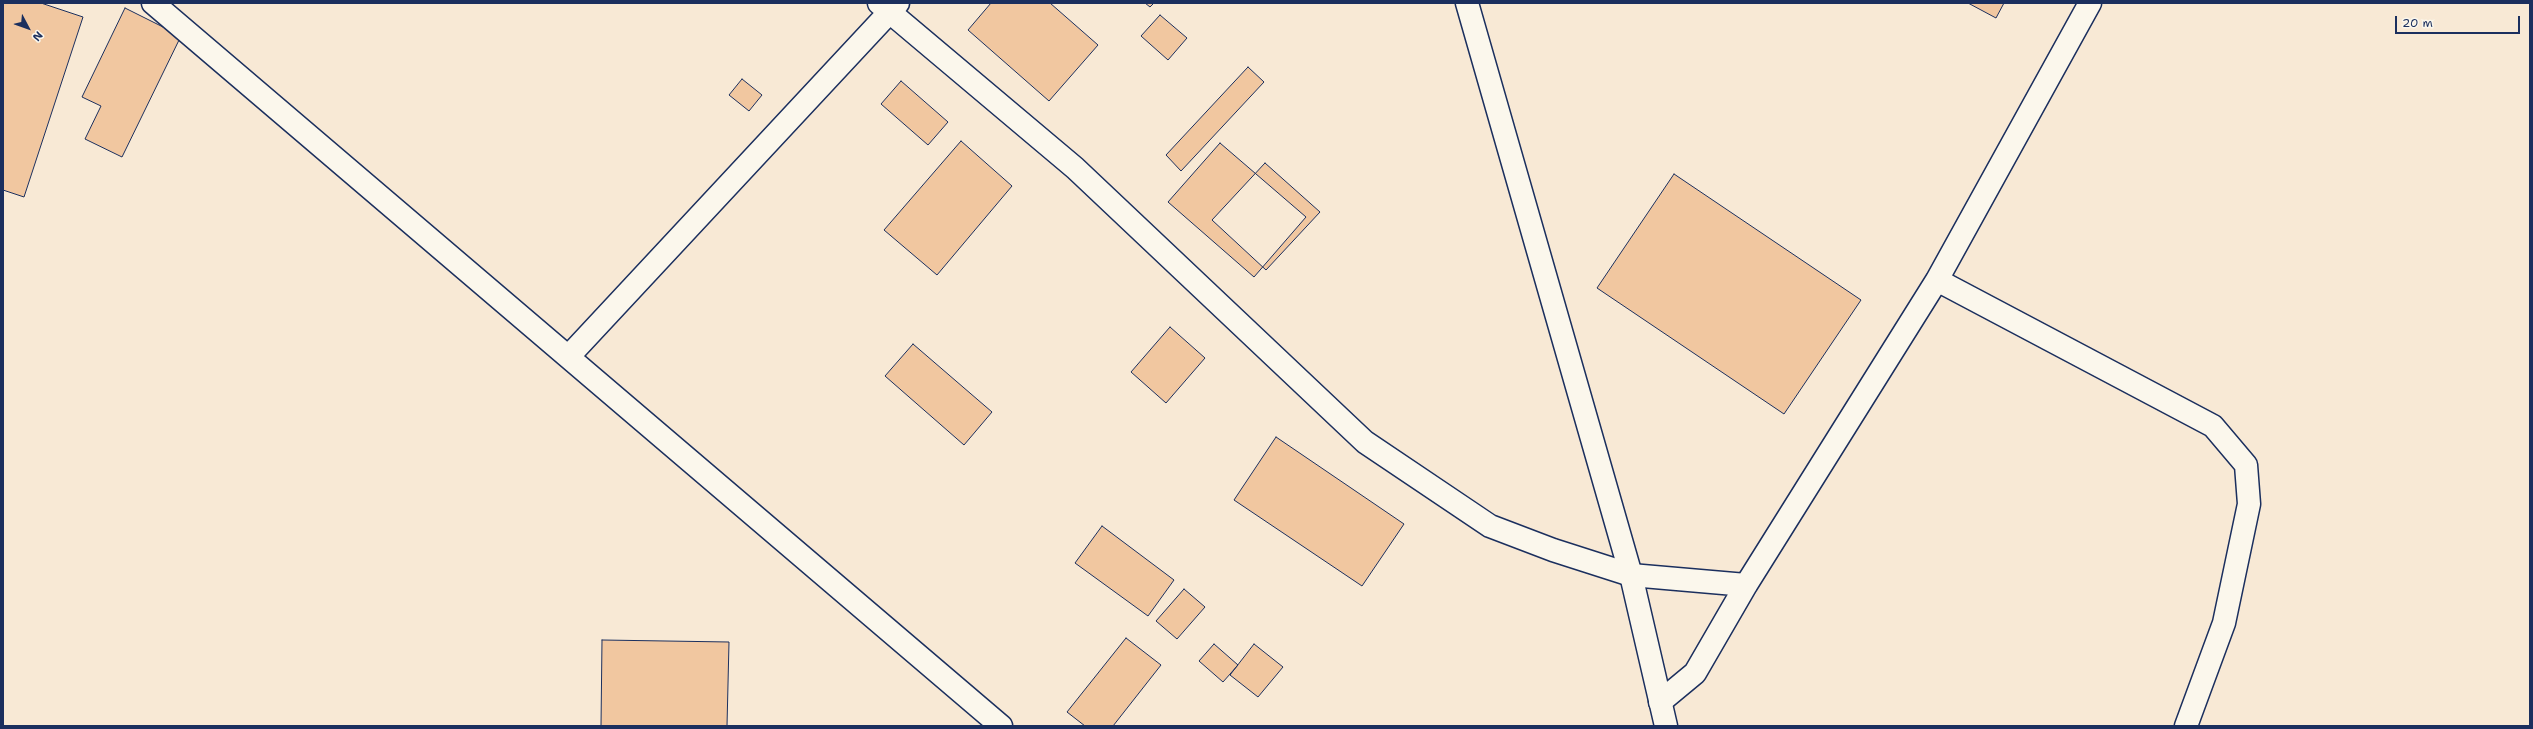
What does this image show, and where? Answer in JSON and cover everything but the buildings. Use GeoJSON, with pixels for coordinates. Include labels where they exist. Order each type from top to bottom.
{"type":"FeatureCollection","features":[{"type":"Feature","properties":{"kind":"street"},"geometry":{"type":"LineString","coordinates":[[153,3],[569,356],[1001,726]]}},
{"type":"Feature","properties":{"kind":"street"},"geometry":{"type":"LineString","coordinates":[[1467,3],[1631,575],[1666,726]]}},
{"type":"Feature","properties":{"kind":"street"},"geometry":{"type":"LineString","coordinates":[[1660,702],[1694,673],[1746,585],[1937,280],[2090,3]]}},
{"type":"Feature","properties":{"kind":"street"},"geometry":{"type":"LineString","coordinates":[[569,356],[889,6],[1074,168],[1365,442],[1490,526],[1553,550],[1631,575],[1746,585]]}},
{"type":"Feature","properties":{"kind":"street"},"geometry":{"type":"LineString","coordinates":[[1937,280],[2213,426],[2246,465],[2249,504],[2224,623],[2186,726]]}}]}
